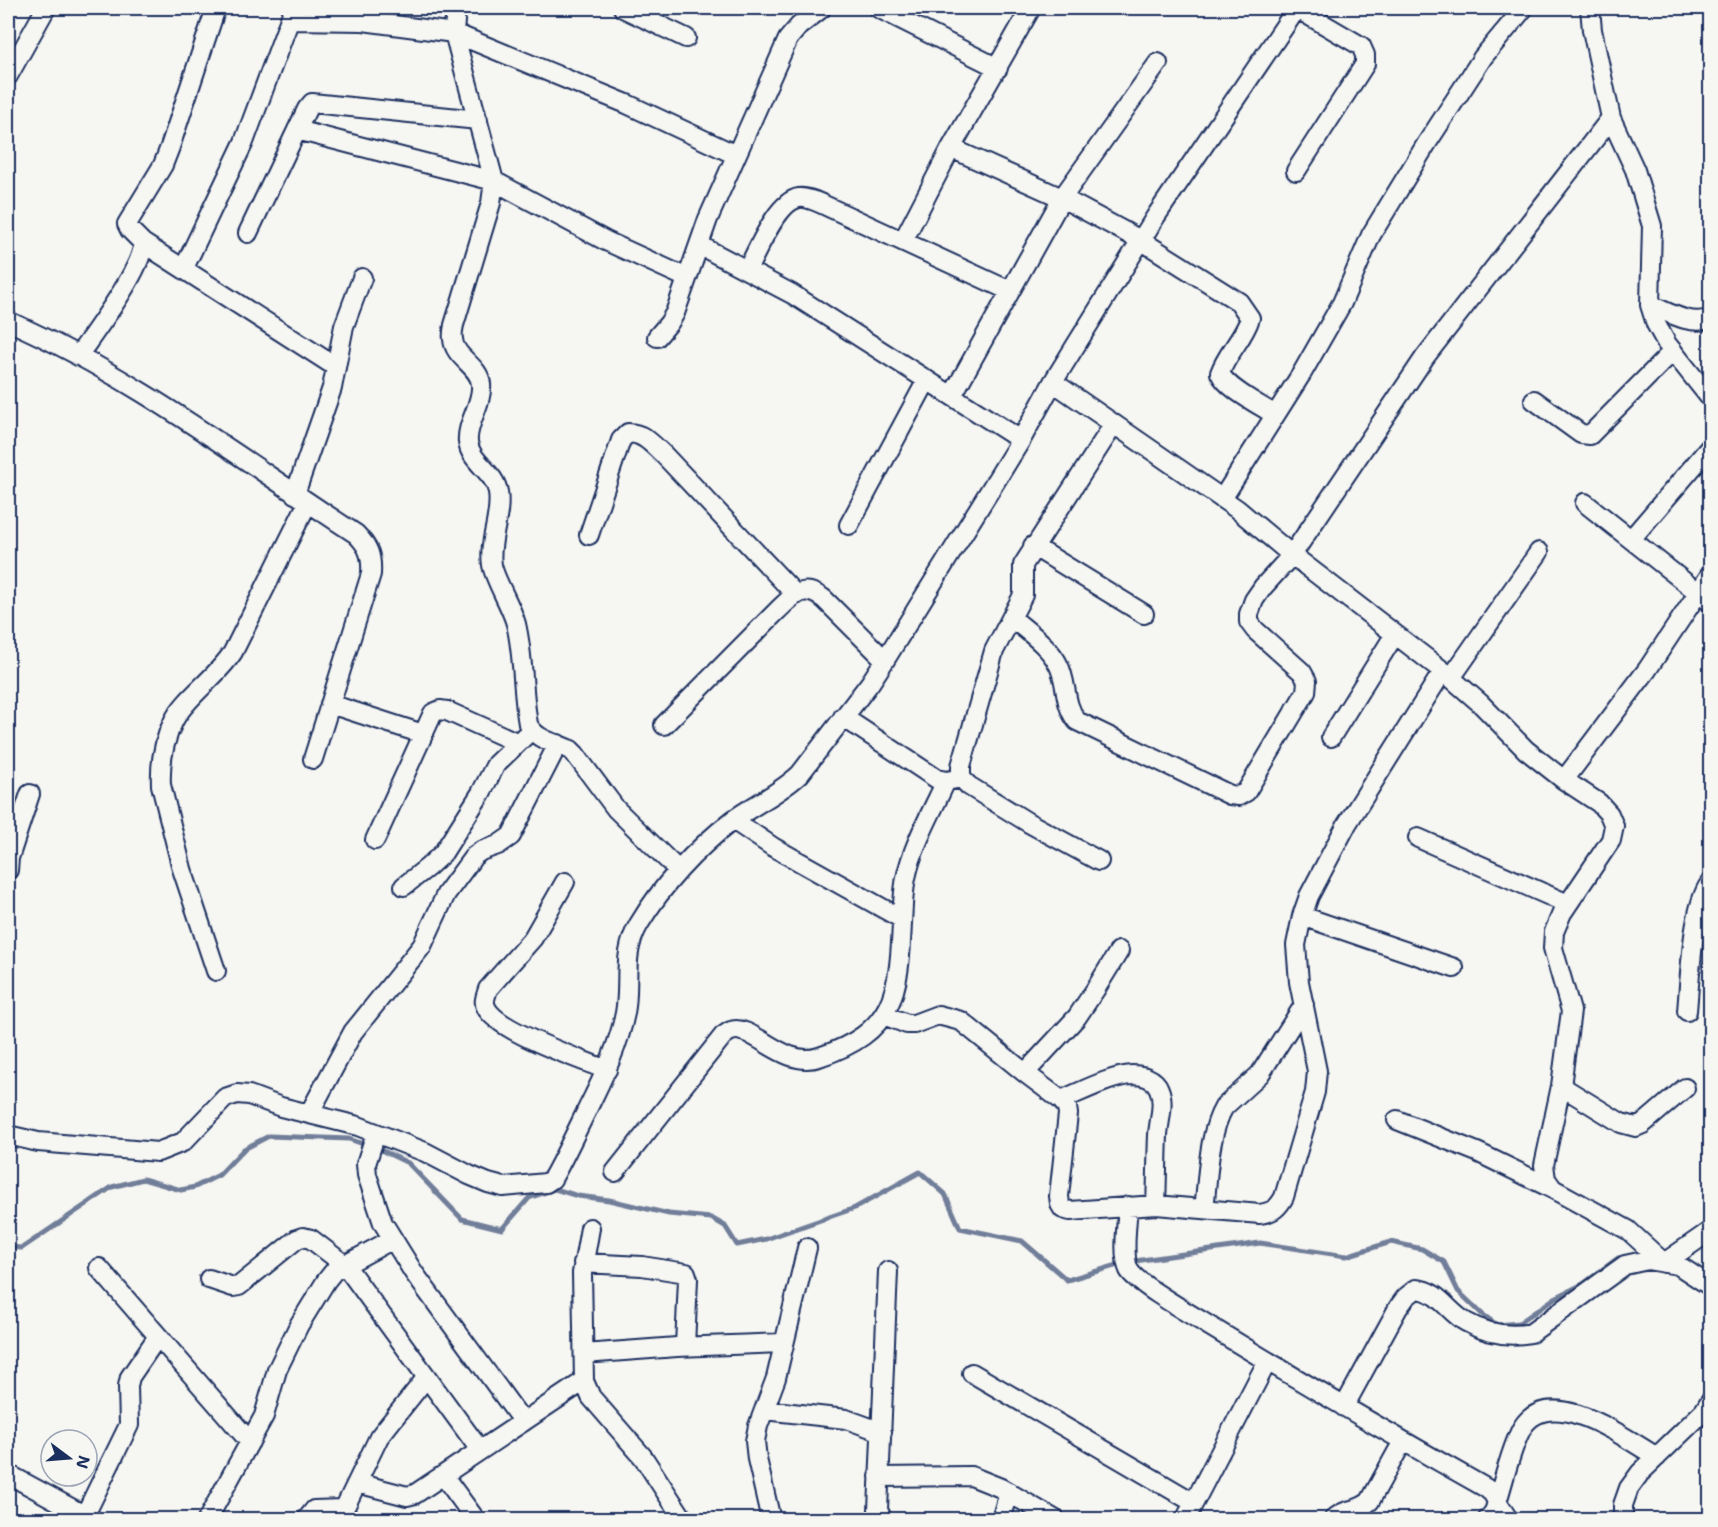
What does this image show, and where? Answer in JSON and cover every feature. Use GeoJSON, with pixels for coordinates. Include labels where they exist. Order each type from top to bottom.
{"type":"FeatureCollection","features":[{"type":"Feature","properties":{"kind":"street"},"geometry":{"type":"LineString","coordinates":[[8,76],[46,8]]}},
{"type":"Feature","properties":{"kind":"street"},"geometry":{"type":"LineString","coordinates":[[216,8],[170,147],[127,224],[143,243],[336,367]]}},
{"type":"Feature","properties":{"kind":"street"},"geometry":{"type":"LineString","coordinates":[[405,885],[443,852],[481,793],[496,764],[524,736],[526,715],[523,666],[516,624],[493,568],[491,553],[498,490],[493,480],[472,454],[468,443],[481,386],[479,376],[452,341],[454,325],[491,202],[494,181],[454,33],[456,8]]}},
{"type":"Feature","properties":{"kind":"street"},"geometry":{"type":"LineString","coordinates":[[657,337],[675,313],[736,154],[788,39],[799,26],[822,8]]}},
{"type":"Feature","properties":{"kind":"street"},"geometry":{"type":"LineString","coordinates":[[878,8],[998,68]]}},
{"type":"Feature","properties":{"kind":"street"},"geometry":{"type":"LineString","coordinates":[[903,241],[951,148],[1031,8]]}},
{"type":"Feature","properties":{"kind":"street"},"geometry":{"type":"LineString","coordinates":[[8,1135],[38,1142],[158,1152],[183,1142],[225,1098],[237,1094],[249,1095],[281,1107],[358,1126],[374,1137],[425,1152],[469,1175],[503,1187],[546,1182],[552,1179],[607,1070],[625,1011],[626,961],[630,942],[638,925],[678,870],[733,820],[787,786],[800,774],[885,660],[1021,440],[1053,382],[1142,241],[1296,8],[1361,46],[1365,55],[1365,64],[1296,171]]}},
{"type":"Feature","properties":{"kind":"street"},"geometry":{"type":"LineString","coordinates":[[1222,499],[1342,303],[1371,235],[1421,153],[1483,57],[1524,8]]}},
{"type":"Feature","properties":{"kind":"street"},"geometry":{"type":"LineString","coordinates":[[1590,8],[1592,30],[1611,118],[1635,170],[1652,226],[1650,305],[1656,324],[1673,351],[1710,398]]}},
{"type":"Feature","properties":{"kind":"street"},"geometry":{"type":"LineString","coordinates":[[628,9],[686,38]]}},
{"type":"Feature","properties":{"kind":"street"},"geometry":{"type":"LineString","coordinates":[[184,268],[244,142],[292,14],[454,33],[627,104],[736,154]]}},
{"type":"Feature","properties":{"kind":"street"},"geometry":{"type":"LineString","coordinates":[[952,396],[1062,198],[1158,63]]}},
{"type":"Feature","properties":{"kind":"street"},"geometry":{"type":"LineString","coordinates":[[248,233],[307,109],[312,103],[320,102],[478,120]]}},
{"type":"Feature","properties":{"kind":"street"},"geometry":{"type":"LineString","coordinates":[[1012,618],[1052,654],[1063,676],[1070,713],[1077,721],[1230,795],[1239,796],[1246,792],[1306,692],[1307,681],[1302,672],[1249,622],[1254,600],[1292,555],[1425,357],[1611,118]]}},
{"type":"Feature","properties":{"kind":"street"},"geometry":{"type":"LineString","coordinates":[[297,130],[494,181],[606,241],[687,278]]}},
{"type":"Feature","properties":{"kind":"street"},"geometry":{"type":"LineString","coordinates":[[951,148],[1062,198],[1142,241],[1239,302],[1250,318],[1248,327],[1220,373],[1222,379],[1275,415]]}},
{"type":"Feature","properties":{"kind":"street"},"geometry":{"type":"LineString","coordinates":[[747,270],[776,216],[788,203],[799,198],[822,204],[1010,291]]}},
{"type":"Feature","properties":{"kind":"street"},"geometry":{"type":"LineString","coordinates":[[78,356],[136,267],[144,251],[143,243]]}},
{"type":"Feature","properties":{"kind":"street"},"geometry":{"type":"LineString","coordinates":[[699,246],[792,294],[1021,440]]}},
{"type":"Feature","properties":{"kind":"street"},"geometry":{"type":"LineString","coordinates":[[216,971],[182,868],[161,785],[160,772],[164,751],[175,719],[223,667],[233,652],[302,498],[332,388],[344,326],[362,278]]}},
{"type":"Feature","properties":{"kind":"street"},"geometry":{"type":"LineString","coordinates":[[1650,305],[1681,318],[1707,320]]}},
{"type":"Feature","properties":{"kind":"street"},"geometry":{"type":"LineString","coordinates":[[8,321],[53,341],[175,412],[356,534],[365,543],[372,561],[370,574],[313,759]]}},
{"type":"Feature","properties":{"kind":"street"},"geometry":{"type":"LineString","coordinates":[[1534,400],[1581,434],[1590,435],[1673,351]]}},
{"type":"Feature","properties":{"kind":"street"},"geometry":{"type":"LineString","coordinates":[[849,525],[927,380]]}},
{"type":"Feature","properties":{"kind":"street"},"geometry":{"type":"LineString","coordinates":[[1053,382],[1222,499],[1447,675],[1480,703],[1526,750],[1564,780],[1599,803],[1609,814],[1614,826],[1611,840],[1568,904],[1554,932],[1553,948],[1570,1011],[1561,1086],[1544,1165],[1546,1179],[1553,1189]]}},
{"type":"Feature","properties":{"kind":"street"},"geometry":{"type":"LineString","coordinates":[[615,1172],[723,1036],[730,1031],[746,1033],[787,1056],[802,1060],[813,1059],[846,1047],[871,1031],[884,1015],[891,1002],[899,976],[902,919],[909,867],[961,766],[994,651],[1023,595],[1023,565],[1033,546],[1114,424]]}},
{"type":"Feature","properties":{"kind":"street"},"geometry":{"type":"LineString","coordinates":[[589,535],[621,440],[628,433],[636,433],[647,439],[664,455],[796,595]]}},
{"type":"Feature","properties":{"kind":"street"},"geometry":{"type":"LineString","coordinates":[[1632,538],[1710,447]]}},
{"type":"Feature","properties":{"kind":"street"},"geometry":{"type":"LineString","coordinates":[[1586,503],[1705,598]]}},
{"type":"Feature","properties":{"kind":"street"},"geometry":{"type":"LineString","coordinates":[[1033,546],[1144,614]]}},
{"type":"Feature","properties":{"kind":"street"},"geometry":{"type":"LineString","coordinates":[[884,1015],[907,1024],[914,1024],[938,1015],[961,1021],[1061,1100],[1067,1107],[1068,1114],[1059,1196],[1063,1209],[1070,1211],[1156,1205],[1260,1215],[1272,1212],[1284,1197],[1315,1092],[1316,1061],[1299,982],[1296,945],[1309,896],[1347,824],[1447,675],[1539,552]]}},
{"type":"Feature","properties":{"kind":"street"},"geometry":{"type":"LineString","coordinates":[[1564,780],[1705,598],[1710,575]]}},
{"type":"Feature","properties":{"kind":"street"},"geometry":{"type":"LineString","coordinates":[[663,725],[796,595],[807,591],[815,592],[885,660]]}},
{"type":"Feature","properties":{"kind":"street"},"geometry":{"type":"LineString","coordinates":[[1331,737],[1395,634]]}},
{"type":"Feature","properties":{"kind":"street"},"geometry":{"type":"LineString","coordinates":[[330,704],[423,734]]}},
{"type":"Feature","properties":{"kind":"street"},"geometry":{"type":"LineString","coordinates":[[375,840],[433,713],[440,710],[524,736],[537,736],[575,754],[616,809],[678,870]]}},
{"type":"Feature","properties":{"kind":"street"},"geometry":{"type":"LineString","coordinates":[[843,717],[930,775],[954,779],[969,786],[1029,823],[1099,861]]}},
{"type":"Feature","properties":{"kind":"street"},"geometry":{"type":"LineString","coordinates":[[309,1114],[353,1032],[422,945],[446,894],[474,856],[506,841],[511,836],[558,744]]}},
{"type":"Feature","properties":{"kind":"street"},"geometry":{"type":"LineString","coordinates":[[8,870],[9,858],[30,794]]}},
{"type":"Feature","properties":{"kind":"street"},"geometry":{"type":"LineString","coordinates":[[733,820],[773,847],[902,919]]}},
{"type":"Feature","properties":{"kind":"street"},"geometry":{"type":"LineString","coordinates":[[1418,838],[1568,904]]}},
{"type":"Feature","properties":{"kind":"street"},"geometry":{"type":"LineString","coordinates":[[565,882],[533,938],[488,989],[484,999],[486,1009],[510,1028],[539,1043],[607,1070]]}},
{"type":"Feature","properties":{"kind":"street"},"geometry":{"type":"LineString","coordinates":[[1687,1011],[1698,913],[1703,894],[1710,883]]}},
{"type":"Feature","properties":{"kind":"street"},"geometry":{"type":"LineString","coordinates":[[1302,916],[1454,968]]}},
{"type":"Feature","properties":{"kind":"street"},"geometry":{"type":"LineString","coordinates":[[1025,1073],[1077,1017],[1119,951]]}},
{"type":"Feature","properties":{"kind":"street"},"geometry":{"type":"LineString","coordinates":[[1204,1209],[1212,1144],[1220,1114],[1224,1107],[1260,1074],[1304,1005]]}},
{"type":"Feature","properties":{"kind":"street"},"geometry":{"type":"LineString","coordinates":[[1061,1100],[1117,1078],[1131,1075],[1154,1080],[1159,1087],[1162,1105],[1158,1132],[1156,1205]]}},
{"type":"Feature","properties":{"kind":"street"},"geometry":{"type":"LineString","coordinates":[[1561,1086],[1621,1123],[1636,1127],[1643,1124],[1685,1088]]}},
{"type":"Feature","properties":{"kind":"street"},"geometry":{"type":"LineString","coordinates":[[1397,1120],[1477,1152],[1553,1189],[1628,1230],[1664,1263]]}},
{"type":"Feature","properties":{"kind":"street"},"geometry":{"type":"LineString","coordinates":[[374,1137],[366,1164],[369,1187],[383,1223],[414,1274],[523,1422]]}},
{"type":"Feature","properties":{"kind":"street"},"geometry":{"type":"LineString","coordinates":[[1128,1206],[1127,1260],[1134,1276],[1267,1362],[1486,1488],[1493,1494],[1509,1520]]}},
{"type":"Feature","properties":{"kind":"street"},"geometry":{"type":"LineString","coordinates":[[590,1228],[583,1263],[581,1298],[584,1381],[591,1397],[643,1456],[684,1520]]}},
{"type":"Feature","properties":{"kind":"street"},"geometry":{"type":"LineString","coordinates":[[1664,1263],[1710,1231]]}},
{"type":"Feature","properties":{"kind":"street"},"geometry":{"type":"LineString","coordinates":[[209,1279],[239,1287],[297,1239],[303,1237],[319,1244],[345,1265],[480,1450]]}},
{"type":"Feature","properties":{"kind":"street"},"geometry":{"type":"LineString","coordinates":[[207,1520],[264,1416],[277,1370],[299,1325],[326,1281],[334,1271],[393,1239]]}},
{"type":"Feature","properties":{"kind":"street"},"geometry":{"type":"LineString","coordinates":[[771,1520],[755,1441],[758,1426],[776,1378],[807,1248]]}},
{"type":"Feature","properties":{"kind":"street"},"geometry":{"type":"LineString","coordinates":[[1344,1407],[1398,1308],[1416,1289],[1426,1290],[1466,1322],[1499,1334],[1514,1336],[1531,1333],[1625,1265],[1648,1260],[1678,1265],[1710,1286]]}},
{"type":"Feature","properties":{"kind":"street"},"geometry":{"type":"LineString","coordinates":[[583,1263],[660,1268],[686,1273],[688,1279],[686,1346]]}},
{"type":"Feature","properties":{"kind":"street"},"geometry":{"type":"LineString","coordinates":[[99,1268],[250,1442]]}},
{"type":"Feature","properties":{"kind":"street"},"geometry":{"type":"LineString","coordinates":[[883,1520],[879,1510],[879,1477],[888,1271]]}},
{"type":"Feature","properties":{"kind":"street"},"geometry":{"type":"LineString","coordinates":[[8,1474],[89,1517],[129,1425],[128,1386],[130,1377],[158,1336]]}},
{"type":"Feature","properties":{"kind":"street"},"geometry":{"type":"LineString","coordinates":[[584,1354],[686,1346],[784,1343]]}},
{"type":"Feature","properties":{"kind":"street"},"geometry":{"type":"LineString","coordinates":[[1185,1520],[1267,1362]]}},
{"type":"Feature","properties":{"kind":"street"},"geometry":{"type":"LineString","coordinates":[[972,1373],[1193,1503]]}},
{"type":"Feature","properties":{"kind":"street"},"geometry":{"type":"LineString","coordinates":[[306,1520],[314,1510],[342,1509],[350,1499],[380,1437],[426,1378]]}},
{"type":"Feature","properties":{"kind":"street"},"geometry":{"type":"LineString","coordinates":[[357,1483],[407,1496],[416,1494],[584,1381]]}},
{"type":"Feature","properties":{"kind":"street"},"geometry":{"type":"LineString","coordinates":[[1623,1520],[1623,1505],[1629,1488],[1704,1411],[1710,1401]]}},
{"type":"Feature","properties":{"kind":"street"},"geometry":{"type":"LineString","coordinates":[[765,1410],[846,1419],[882,1432]]}},
{"type":"Feature","properties":{"kind":"street"},"geometry":{"type":"LineString","coordinates":[[1486,1520],[1494,1512],[1522,1429],[1532,1417],[1546,1411],[1563,1411],[1605,1426],[1657,1457]]}},
{"type":"Feature","properties":{"kind":"street"},"geometry":{"type":"LineString","coordinates":[[1333,1520],[1339,1513],[1363,1508],[1370,1501],[1403,1441]]}},
{"type":"Feature","properties":{"kind":"street"},"geometry":{"type":"LineString","coordinates":[[443,1475],[476,1520]]}},
{"type":"Feature","properties":{"kind":"street"},"geometry":{"type":"LineString","coordinates":[[879,1477],[971,1476],[1009,1492],[1056,1520]]}},
{"type":"Feature","properties":{"kind":"street"},"geometry":{"type":"LineString","coordinates":[[1001,1520],[1009,1492]]}},
{"type":"Feature","properties":{"kind":"waterway"},"geometry":{"type":"LineString","coordinates":[[8,1247],[22,1248],[112,1187],[143,1179],[181,1190],[195,1187],[219,1175],[244,1149],[269,1136],[349,1139],[383,1151],[408,1163],[462,1219],[502,1229],[529,1198],[555,1189],[578,1196],[609,1200],[669,1214],[711,1218],[725,1226],[737,1245],[766,1239],[855,1208],[920,1172],[945,1194],[960,1228],[1022,1241],[1067,1280],[1128,1262],[1260,1243],[1346,1256],[1391,1242],[1422,1249],[1444,1262],[1458,1291],[1497,1325],[1519,1323],[1555,1298],[1583,1284],[1618,1258],[1625,1257]]}}]}
